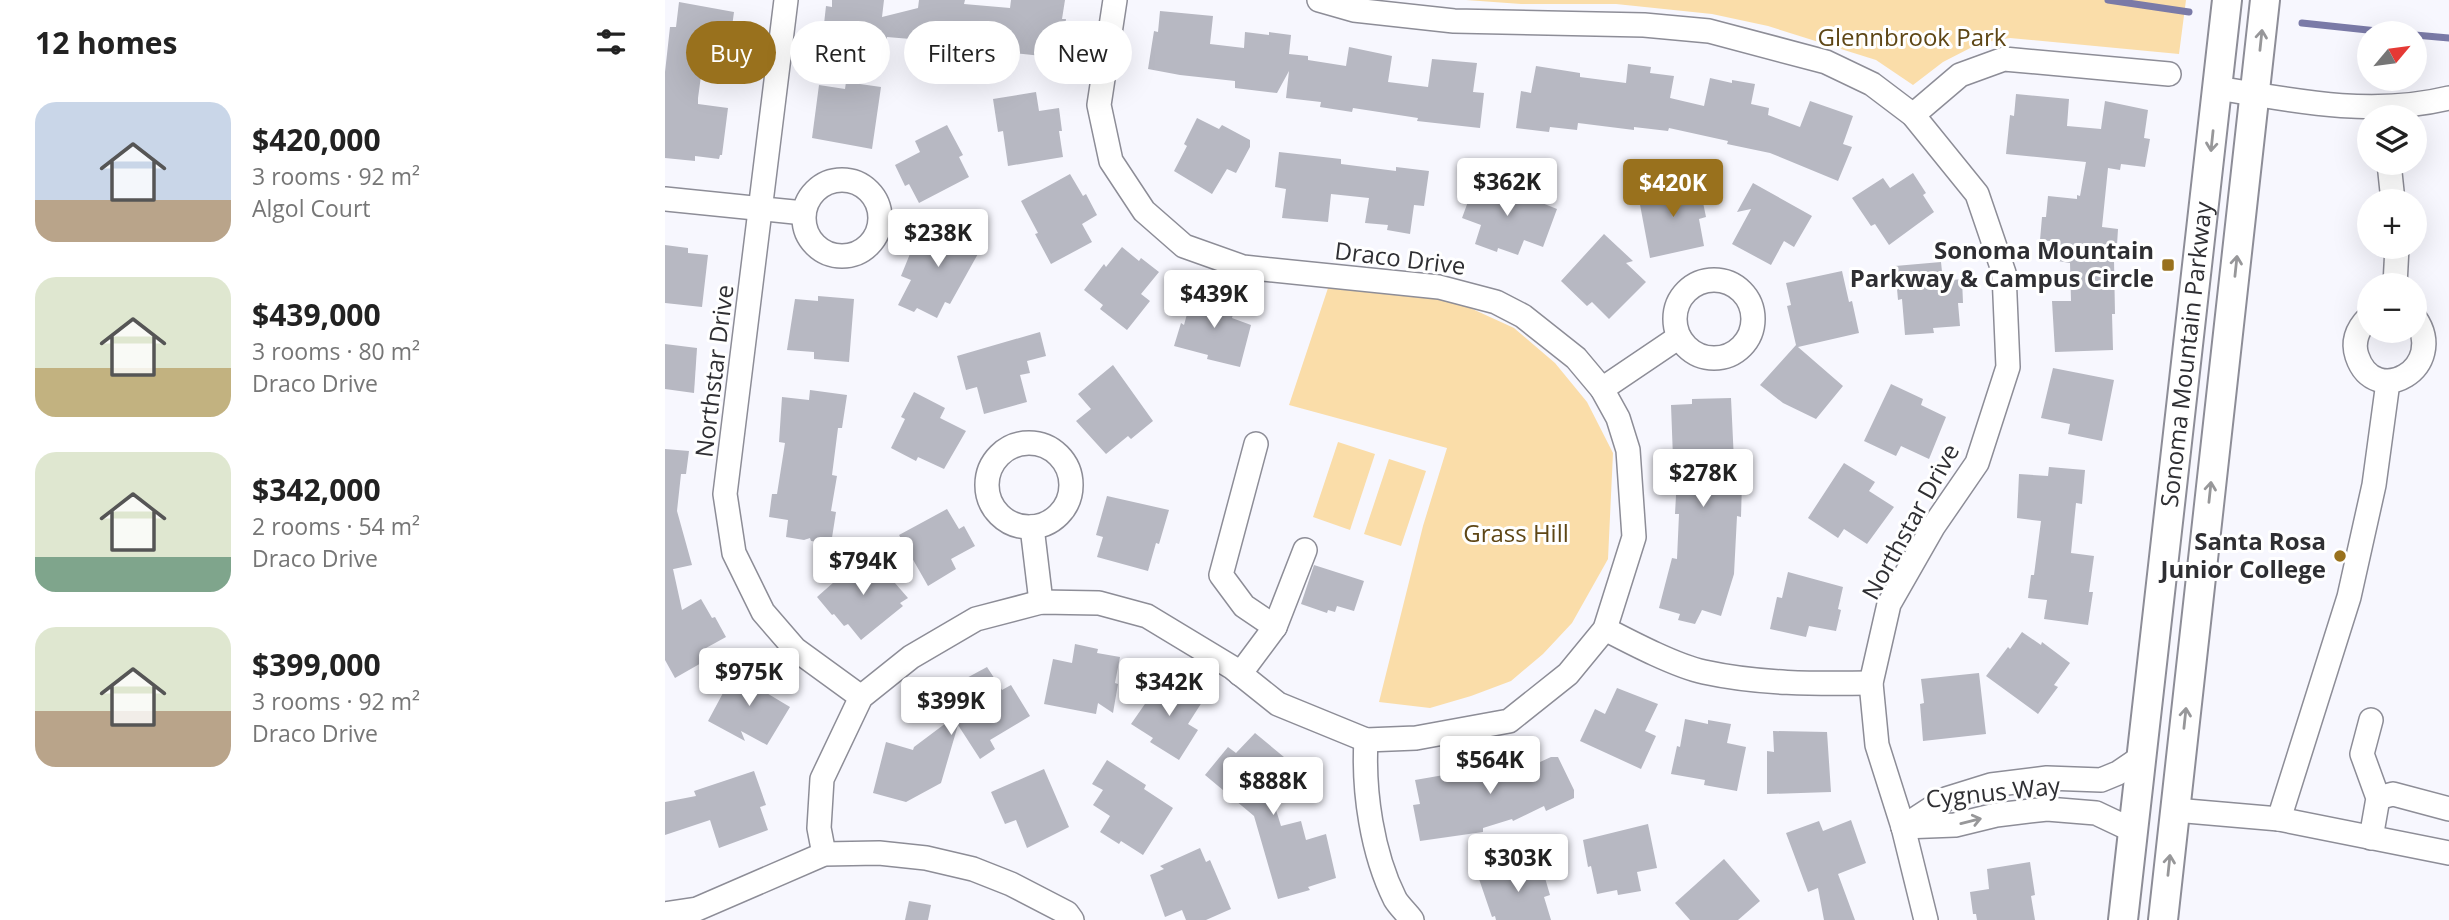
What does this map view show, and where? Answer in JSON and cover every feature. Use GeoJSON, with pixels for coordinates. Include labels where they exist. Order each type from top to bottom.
{"type":"FeatureCollection","features":[{"type":"Feature","properties":{"kind":"main road","name":"Sonoma Mountain Parkway"},"geometry":{"type":"LineString","coordinates":[[2123,920],[2227,0]]}},
{"type":"Feature","properties":{"kind":"main road","name":"Sonoma Mountain Parkway"},"geometry":{"type":"LineString","coordinates":[[2163,920],[2265,0]]}},
{"type":"Feature","properties":{"kind":"main road"},"geometry":{"type":"LineString","coordinates":[[2133,830],[2175,810],[2159,769],[2162,754],[2165,555]]}},
{"type":"Feature","properties":{"kind":"street","name":"Northstar Drive"},"geometry":{"type":"LineString","coordinates":[[786,0],[725,494],[734,553],[763,612],[795,649],[860,697]]}},
{"type":"Feature","properties":{"kind":"street","name":"Draco Drive"},"geometry":{"type":"LineString","coordinates":[[824,853],[819,828],[822,779],[860,697],[911,657],[977,619],[1041,602],[1098,603],[1147,616],[1193,642],[1278,704],[1366,740],[1416,738],[1509,721],[1568,674],[1605,629],[1634,537],[1628,450],[1618,418],[1602,389],[1576,358],[1523,316],[1496,302],[1439,287],[1243,267],[1184,246],[1144,211],[1111,161],[1100,105],[1115,0]]}},
{"type":"Feature","properties":{"kind":"street","name":"Northstar Drive"},"geometry":{"type":"LineString","coordinates":[[1319,0],[1354,10],[1454,21],[1644,24],[1710,31],[1826,62],[1872,84],[1913,115],[1977,194],[2004,273],[2008,367],[1977,463],[1933,527],[1889,604],[1871,683],[1877,745],[1903,827],[1926,920]]}},
{"type":"Feature","properties":{"kind":"street"},"geometry":{"type":"LineString","coordinates":[[1913,115],[1960,75],[2004,59],[2169,74]]}},
{"type":"Feature","properties":{"kind":"street"},"geometry":{"type":"LineString","coordinates":[[2218,88],[2357,108]]}},
{"type":"Feature","properties":{"kind":"street"},"geometry":{"type":"LineString","coordinates":[[2419,105],[2449,98]]}},
{"type":"Feature","properties":{"kind":"street"},"geometry":{"type":"LineString","coordinates":[[665,199],[804,214]]}},
{"type":"Feature","properties":{"kind":"street"},"geometry":{"type":"LineString","coordinates":[[2357,333],[2355,348],[2358,360],[2366,371],[2388,382],[2410,377],[2425,360],[2427,338]]}},
{"type":"Feature","properties":{"kind":"street"},"geometry":{"type":"LineString","coordinates":[[1602,389],[1679,337]]}},
{"type":"Feature","properties":{"kind":"street"},"geometry":{"type":"LineString","coordinates":[[2279,819],[2349,597],[2374,485],[2388,382]]}},
{"type":"Feature","properties":{"kind":"street"},"geometry":{"type":"LineString","coordinates":[[1256,444],[1221,575],[1244,606],[1275,627]]}},
{"type":"Feature","properties":{"kind":"street"},"geometry":{"type":"LineString","coordinates":[[1032,527],[1041,602]]}},
{"type":"Feature","properties":{"kind":"street"},"geometry":{"type":"LineString","coordinates":[[1240,674],[1275,627],[1305,550]]}},
{"type":"Feature","properties":{"kind":"street"},"geometry":{"type":"LineString","coordinates":[[1605,629],[1702,672],[1762,682],[1871,683]]}},
{"type":"Feature","properties":{"kind":"street"},"geometry":{"type":"LineString","coordinates":[[2371,720],[2362,754],[2378,798],[2371,838]]}},
{"type":"Feature","properties":{"kind":"street"},"geometry":{"type":"LineString","coordinates":[[1366,740],[1364,766],[1373,839],[1396,900],[1412,920]]}},
{"type":"Feature","properties":{"kind":"street","name":"Cygnus Way"},"geometry":{"type":"LineString","coordinates":[[1903,827],[1946,799],[1991,785],[2047,778],[2101,780],[2118,773],[2143,756]]}},
{"type":"Feature","properties":{"kind":"street"},"geometry":{"type":"LineString","coordinates":[[2378,798],[2393,794],[2449,809]]}},
{"type":"Feature","properties":{"kind":"street","name":"Cygnus Way"},"geometry":{"type":"LineString","coordinates":[[1903,827],[1955,825],[1996,815],[2046,809],[2096,813],[2133,830]]}},
{"type":"Feature","properties":{"kind":"street"},"geometry":{"type":"LineString","coordinates":[[2175,810],[2279,819],[2449,853]]}},
{"type":"Feature","properties":{"kind":"street"},"geometry":{"type":"LineString","coordinates":[[665,914],[697,909],[824,853],[879,853],[926,858],[973,869],[1011,884],[1067,914],[1072,920]]}},
{"type":"Feature","properties":{"kind":"green space","name":"Glennbrook Park"},"geometry":{"type":"Polygon","coordinates":[[[1466,0],[2186,0],[2179,54],[2010,38],[1980,43],[1943,62],[1913,85],[1876,60],[1768,26],[1712,14],[1616,4],[1521,4],[1466,0]]]}},
{"type":"Feature","properties":{"kind":"green space","name":"Grass Hill"},"geometry":{"type":"Polygon","coordinates":[[[1329,285],[1455,301],[1514,328],[1555,363],[1587,402],[1613,453],[1608,559],[1572,623],[1543,654],[1511,681],[1430,708],[1379,702],[1423,526],[1447,448],[1289,405],[1329,285]]]}},
{"type":"Feature","properties":{"kind":"green space"},"geometry":{"type":"Polygon","coordinates":[[[1338,442],[1375,454],[1350,530],[1313,517],[1338,442]]]}},
{"type":"Feature","properties":{"kind":"green space"},"geometry":{"type":"Polygon","coordinates":[[[1389,459],[1426,471],[1401,546],[1364,534],[1389,459]]]}},
{"type":"Feature","properties":{"kind":"building"},"geometry":{"type":"Polygon","coordinates":[[[832,0],[884,0],[882,17],[918,8],[919,0],[965,0],[964,4],[1010,8],[1011,0],[1065,0],[1062,19],[1066,19],[1034,21],[1034,55],[1020,54],[1020,21],[904,21],[904,38],[890,37],[890,21],[824,21],[826,6],[832,7],[832,0]]]}},
{"type":"Feature","properties":{"kind":"building"},"geometry":{"type":"Polygon","coordinates":[[[679,2],[734,12],[733,21],[686,21],[686,84],[700,84],[698,104],[728,108],[722,155],[719,159],[695,156],[695,161],[665,158],[665,72],[670,27],[676,27],[679,2]]]}},
{"type":"Feature","properties":{"kind":"building"},"geometry":{"type":"Polygon","coordinates":[[[1160,11],[1213,16],[1210,44],[1244,48],[1245,32],[1269,35],[1269,32],[1291,35],[1289,54],[1308,56],[1308,60],[1346,66],[1349,47],[1392,56],[1388,82],[1428,87],[1432,59],[1477,63],[1473,92],[1484,93],[1480,128],[1417,121],[1418,118],[1353,108],[1352,112],[1320,107],[1321,102],[1286,98],[1289,71],[1277,93],[1235,88],[1235,81],[1148,69],[1154,31],[1158,32],[1160,11]]]}},
{"type":"Feature","properties":{"kind":"building"},"geometry":{"type":"Polygon","coordinates":[[[1628,64],[1651,67],[1650,73],[1674,76],[1670,98],[1704,106],[1710,78],[1755,84],[1751,104],[1769,108],[1768,115],[1800,127],[1810,101],[1853,116],[1843,144],[1852,147],[1838,181],[1770,153],[1669,128],[1668,131],[1634,127],[1634,130],[1578,123],[1577,130],[1550,127],[1549,132],[1516,128],[1521,91],[1531,93],[1536,66],[1580,73],[1580,77],[1626,83],[1628,64]]]}},
{"type":"Feature","properties":{"kind":"building"},"geometry":{"type":"Polygon","coordinates":[[[846,84],[881,87],[872,149],[812,138],[819,85],[845,89],[846,84]]]}},
{"type":"Feature","properties":{"kind":"building"},"geometry":{"type":"Polygon","coordinates":[[[1036,92],[1039,111],[1059,108],[1063,157],[1008,166],[1003,131],[998,132],[993,99],[1036,92]]]}},
{"type":"Feature","properties":{"kind":"building"},"geometry":{"type":"Polygon","coordinates":[[[2016,94],[2069,99],[2067,126],[2101,129],[2105,101],[2148,110],[2144,138],[2150,139],[2145,167],[2121,164],[2120,170],[2108,168],[2102,227],[2118,229],[2116,261],[2114,260],[2113,350],[2055,352],[2052,301],[2071,301],[2070,263],[2058,261],[2060,242],[2040,240],[2042,217],[2046,217],[2048,196],[2077,199],[2077,195],[2080,196],[2086,162],[2006,154],[2010,115],[2014,116],[2016,94]]]}},
{"type":"Feature","properties":{"kind":"building"},"geometry":{"type":"Polygon","coordinates":[[[1197,118],[1219,129],[1222,125],[1250,140],[1250,147],[1236,173],[1227,169],[1212,194],[1174,171],[1197,118]]]}},
{"type":"Feature","properties":{"kind":"building"},"geometry":{"type":"Polygon","coordinates":[[[947,125],[963,155],[959,157],[969,177],[919,203],[909,184],[905,186],[895,165],[920,152],[915,141],[947,125]]]}},
{"type":"Feature","properties":{"kind":"building"},"geometry":{"type":"Polygon","coordinates":[[[1279,152],[1341,159],[1341,164],[1396,171],[1396,167],[1429,171],[1424,206],[1414,205],[1410,234],[1387,230],[1388,225],[1365,223],[1369,198],[1331,194],[1328,222],[1282,218],[1286,189],[1275,187],[1279,152]]]}},
{"type":"Feature","properties":{"kind":"building"},"geometry":{"type":"Polygon","coordinates":[[[1913,173],[1934,212],[1889,245],[1875,224],[1871,226],[1852,198],[1883,178],[1890,188],[1913,173]]]}},
{"type":"Feature","properties":{"kind":"building"},"geometry":{"type":"Polygon","coordinates":[[[1070,174],[1083,196],[1086,194],[1097,215],[1082,224],[1092,242],[1051,264],[1021,201],[1070,174]]]}},
{"type":"Feature","properties":{"kind":"building"},"geometry":{"type":"Polygon","coordinates":[[[1477,177],[1557,209],[1543,247],[1524,240],[1518,255],[1498,248],[1497,252],[1475,244],[1481,225],[1462,218],[1477,177]]]}},
{"type":"Feature","properties":{"kind":"building"},"geometry":{"type":"Polygon","coordinates":[[[1699,183],[1706,217],[1699,219],[1704,246],[1650,258],[1638,194],[1699,183]]]}},
{"type":"Feature","properties":{"kind":"building"},"geometry":{"type":"Polygon","coordinates":[[[1753,183],[1812,216],[1794,247],[1784,241],[1771,265],[1732,244],[1751,209],[1737,212],[1753,183]]]}},
{"type":"Feature","properties":{"kind":"building"},"geometry":{"type":"Polygon","coordinates":[[[943,223],[984,243],[950,304],[945,302],[937,318],[917,308],[914,312],[898,305],[911,280],[901,276],[918,234],[934,242],[943,223]]]}},
{"type":"Feature","properties":{"kind":"building"},"geometry":{"type":"Polygon","coordinates":[[[1604,234],[1633,261],[1626,263],[1646,282],[1609,319],[1592,302],[1587,306],[1561,281],[1604,234]]]}},
{"type":"Feature","properties":{"kind":"building"},"geometry":{"type":"Polygon","coordinates":[[[665,245],[688,248],[688,253],[708,255],[702,307],[665,303],[665,245]]]}},
{"type":"Feature","properties":{"kind":"building"},"geometry":{"type":"Polygon","coordinates":[[[1122,247],[1159,272],[1141,294],[1150,301],[1127,330],[1100,309],[1103,305],[1084,290],[1104,264],[1106,267],[1122,247]]]}},
{"type":"Feature","properties":{"kind":"building"},"geometry":{"type":"Polygon","coordinates":[[[1941,262],[1943,281],[1962,279],[1963,303],[1958,303],[1960,326],[1933,328],[1934,333],[1905,335],[1902,299],[1898,300],[1895,266],[1941,262]]]}},
{"type":"Feature","properties":{"kind":"building"},"geometry":{"type":"Polygon","coordinates":[[[1842,271],[1859,333],[1798,347],[1843,386],[1816,419],[1783,403],[1760,385],[1796,345],[1787,306],[1791,305],[1786,283],[1842,271]]]}},
{"type":"Feature","properties":{"kind":"building"},"geometry":{"type":"Polygon","coordinates":[[[1193,292],[1214,298],[1215,294],[1237,300],[1232,318],[1251,325],[1240,367],[1207,359],[1208,355],[1174,346],[1181,323],[1184,325],[1193,292]]]}},
{"type":"Feature","properties":{"kind":"building"},"geometry":{"type":"Polygon","coordinates":[[[818,296],[854,299],[849,362],[814,359],[814,352],[787,350],[795,299],[818,301],[818,296]]]}},
{"type":"Feature","properties":{"kind":"building"},"geometry":{"type":"Polygon","coordinates":[[[1040,332],[1046,356],[1027,361],[1030,373],[1020,375],[1027,402],[984,414],[977,387],[966,390],[957,356],[1040,332]]]}},
{"type":"Feature","properties":{"kind":"building"},"geometry":{"type":"Polygon","coordinates":[[[665,344],[697,348],[694,393],[665,389],[665,344]]]}},
{"type":"Feature","properties":{"kind":"building"},"geometry":{"type":"Polygon","coordinates":[[[1113,365],[1153,421],[1106,454],[1076,421],[1091,409],[1078,394],[1113,365]]]}},
{"type":"Feature","properties":{"kind":"building"},"geometry":{"type":"Polygon","coordinates":[[[2053,368],[2114,380],[2102,441],[2068,434],[2070,424],[2041,418],[2053,368]]]}},
{"type":"Feature","properties":{"kind":"building"},"geometry":{"type":"Polygon","coordinates":[[[1891,384],[1923,399],[1921,405],[1946,417],[1929,459],[1901,446],[1896,456],[1864,441],[1891,384]]]}},
{"type":"Feature","properties":{"kind":"building"},"geometry":{"type":"Polygon","coordinates":[[[810,390],[847,395],[842,428],[838,428],[832,475],[837,476],[831,511],[836,512],[831,544],[811,541],[810,538],[804,540],[786,537],[788,520],[769,517],[772,494],[777,494],[785,443],[779,442],[782,397],[809,400],[810,390]]]}},
{"type":"Feature","properties":{"kind":"building"},"geometry":{"type":"Polygon","coordinates":[[[914,392],[945,408],[940,418],[966,431],[944,469],[918,457],[916,461],[891,448],[905,419],[901,417],[914,392]]]}},
{"type":"Feature","properties":{"kind":"building"},"geometry":{"type":"Polygon","coordinates":[[[1731,398],[1735,482],[1742,482],[1734,574],[1721,616],[1702,610],[1695,624],[1678,620],[1680,614],[1659,608],[1672,558],[1677,559],[1679,514],[1675,514],[1678,458],[1673,458],[1671,405],[1692,404],[1692,399],[1731,398]]]}},
{"type":"Feature","properties":{"kind":"building"},"geometry":{"type":"Polygon","coordinates":[[[665,449],[689,451],[686,474],[681,474],[677,511],[692,565],[673,569],[682,610],[701,599],[726,637],[706,648],[717,654],[675,678],[665,660],[665,449]]]}},
{"type":"Feature","properties":{"kind":"building"},"geometry":{"type":"Polygon","coordinates":[[[1844,463],[1875,482],[1869,491],[1894,507],[1867,544],[1844,529],[1838,538],[1808,518],[1844,463]]]}},
{"type":"Feature","properties":{"kind":"building"},"geometry":{"type":"Polygon","coordinates":[[[2049,467],[2085,470],[2082,504],[2076,503],[2071,553],[2094,556],[2089,592],[2093,592],[2088,625],[2044,619],[2047,600],[2028,598],[2041,521],[2017,518],[2019,474],[2048,476],[2049,467]]]}},
{"type":"Feature","properties":{"kind":"building"},"geometry":{"type":"Polygon","coordinates":[[[1107,496],[1169,510],[1148,571],[1097,557],[1103,537],[1096,535],[1107,496]]]}},
{"type":"Feature","properties":{"kind":"building"},"geometry":{"type":"Polygon","coordinates":[[[947,509],[959,529],[964,526],[975,546],[951,559],[956,569],[928,586],[899,535],[947,509]]]}},
{"type":"Feature","properties":{"kind":"building"},"geometry":{"type":"Polygon","coordinates":[[[868,552],[908,598],[900,603],[903,606],[861,640],[848,624],[844,626],[832,615],[817,597],[868,552]]]}},
{"type":"Feature","properties":{"kind":"building"},"geometry":{"type":"Polygon","coordinates":[[[1314,565],[1364,581],[1354,611],[1337,606],[1335,612],[1328,610],[1327,613],[1301,604],[1314,565]]]}},
{"type":"Feature","properties":{"kind":"building"},"geometry":{"type":"Polygon","coordinates":[[[1788,572],[1843,587],[1836,631],[1809,626],[1806,637],[1770,629],[1777,597],[1782,598],[1788,572]]]}},
{"type":"Feature","properties":{"kind":"building"},"geometry":{"type":"Polygon","coordinates":[[[2022,632],[2041,645],[2042,642],[2070,663],[2054,685],[2058,687],[2038,714],[1986,676],[2022,632]]]}},
{"type":"Feature","properties":{"kind":"building"},"geometry":{"type":"Polygon","coordinates":[[[1075,644],[1098,649],[1097,653],[1120,657],[1113,713],[1098,703],[1096,714],[1044,704],[1053,659],[1072,663],[1075,644]]]}},
{"type":"Feature","properties":{"kind":"building"},"geometry":{"type":"Polygon","coordinates":[[[738,665],[770,683],[765,692],[790,707],[767,745],[741,731],[745,741],[708,721],[738,665]]]}},
{"type":"Feature","properties":{"kind":"building"},"geometry":{"type":"Polygon","coordinates":[[[987,667],[1002,690],[1011,685],[1030,716],[990,740],[995,749],[980,759],[958,725],[941,783],[906,802],[873,793],[886,742],[913,750],[962,711],[948,688],[987,667]]]}},
{"type":"Feature","properties":{"kind":"building"},"geometry":{"type":"Polygon","coordinates":[[[1979,673],[1986,734],[1923,741],[1920,704],[1924,703],[1921,679],[1979,673]]]}},
{"type":"Feature","properties":{"kind":"building"},"geometry":{"type":"Polygon","coordinates":[[[1163,678],[1204,699],[1188,724],[1198,730],[1179,760],[1150,742],[1153,738],[1131,724],[1163,678]]]}},
{"type":"Feature","properties":{"kind":"building"},"geometry":{"type":"Polygon","coordinates":[[[1617,688],[1658,704],[1645,731],[1656,736],[1641,769],[1580,741],[1595,709],[1605,714],[1617,688]]]}},
{"type":"Feature","properties":{"kind":"building"},"geometry":{"type":"Polygon","coordinates":[[[1685,719],[1708,724],[1708,720],[1731,724],[1727,743],[1746,747],[1737,791],[1704,785],[1705,780],[1671,774],[1685,719]]]}},
{"type":"Feature","properties":{"kind":"building"},"geometry":{"type":"Polygon","coordinates":[[[1773,731],[1827,732],[1831,792],[1767,794],[1767,751],[1774,752],[1773,731]]]}},
{"type":"Feature","properties":{"kind":"building"},"geometry":{"type":"Polygon","coordinates":[[[1255,733],[1290,762],[1271,784],[1276,789],[1271,794],[1281,826],[1301,821],[1306,840],[1326,834],[1336,878],[1308,887],[1310,890],[1278,899],[1254,816],[1205,775],[1228,747],[1236,753],[1255,733]]]}},
{"type":"Feature","properties":{"kind":"building"},"geometry":{"type":"Polygon","coordinates":[[[1532,746],[1540,762],[1558,757],[1574,790],[1574,798],[1546,811],[1544,806],[1513,821],[1512,819],[1483,828],[1483,832],[1420,841],[1413,805],[1420,804],[1415,780],[1467,771],[1468,778],[1532,746]]]}},
{"type":"Feature","properties":{"kind":"building"},"geometry":{"type":"Polygon","coordinates":[[[1107,760],[1146,785],[1144,789],[1173,808],[1143,855],[1100,832],[1110,816],[1093,805],[1103,790],[1092,784],[1107,760]]]}},
{"type":"Feature","properties":{"kind":"building"},"geometry":{"type":"Polygon","coordinates":[[[1044,769],[1069,827],[1027,848],[1016,820],[1005,824],[991,792],[1044,769]]]}},
{"type":"Feature","properties":{"kind":"building"},"geometry":{"type":"Polygon","coordinates":[[[754,771],[766,805],[760,807],[768,830],[719,848],[710,820],[665,835],[665,802],[696,796],[694,791],[754,771]]]}},
{"type":"Feature","properties":{"kind":"building"},"geometry":{"type":"Polygon","coordinates":[[[1851,820],[1866,863],[1838,874],[1855,920],[1824,920],[1818,888],[1808,892],[1786,833],[1819,821],[1823,831],[1851,820]]]}},
{"type":"Feature","properties":{"kind":"building"},"geometry":{"type":"Polygon","coordinates":[[[1648,824],[1657,868],[1637,872],[1641,891],[1618,895],[1617,890],[1597,894],[1583,840],[1648,824]]]}},
{"type":"Feature","properties":{"kind":"building"},"geometry":{"type":"Polygon","coordinates":[[[1200,848],[1206,862],[1210,860],[1231,909],[1206,920],[1186,920],[1182,910],[1165,917],[1150,875],[1164,869],[1160,866],[1200,848]]]}},
{"type":"Feature","properties":{"kind":"building"},"geometry":{"type":"Polygon","coordinates":[[[1724,859],[1760,901],[1738,920],[1690,920],[1675,903],[1724,859]]]}},
{"type":"Feature","properties":{"kind":"building"},"geometry":{"type":"Polygon","coordinates":[[[1540,861],[1550,895],[1544,897],[1551,920],[1496,920],[1495,916],[1492,917],[1479,879],[1540,861]]]}},
{"type":"Feature","properties":{"kind":"building"},"geometry":{"type":"Polygon","coordinates":[[[2030,862],[2035,895],[2031,896],[2035,920],[1977,920],[1976,914],[1973,914],[1970,892],[1989,889],[1987,869],[2030,862]]]}},
{"type":"Feature","properties":{"kind":"building"},"geometry":{"type":"Polygon","coordinates":[[[909,901],[931,905],[928,920],[905,920],[909,901]]]}},
{"type":"Feature","properties":{"kind":"waterway"},"geometry":{"type":"LineString","coordinates":[[2108,0],[2189,12]]}},
{"type":"Feature","properties":{"kind":"waterway"},"geometry":{"type":"LineString","coordinates":[[2302,23],[2357,29]]}},
{"type":"Feature","properties":{"kind":"waterway"},"geometry":{"type":"LineString","coordinates":[[2427,36],[2449,38]]}},
{"type":"Feature","properties":{"kind":"place","name":"Sonoma Mountain Parkway & Campus Circle"},"geometry":{"type":"Point","coordinates":[2168,265]}},
{"type":"Feature","properties":{"kind":"place","name":"Santa Rosa Junior College"},"geometry":{"type":"Point","coordinates":[2340,556]}}]}
